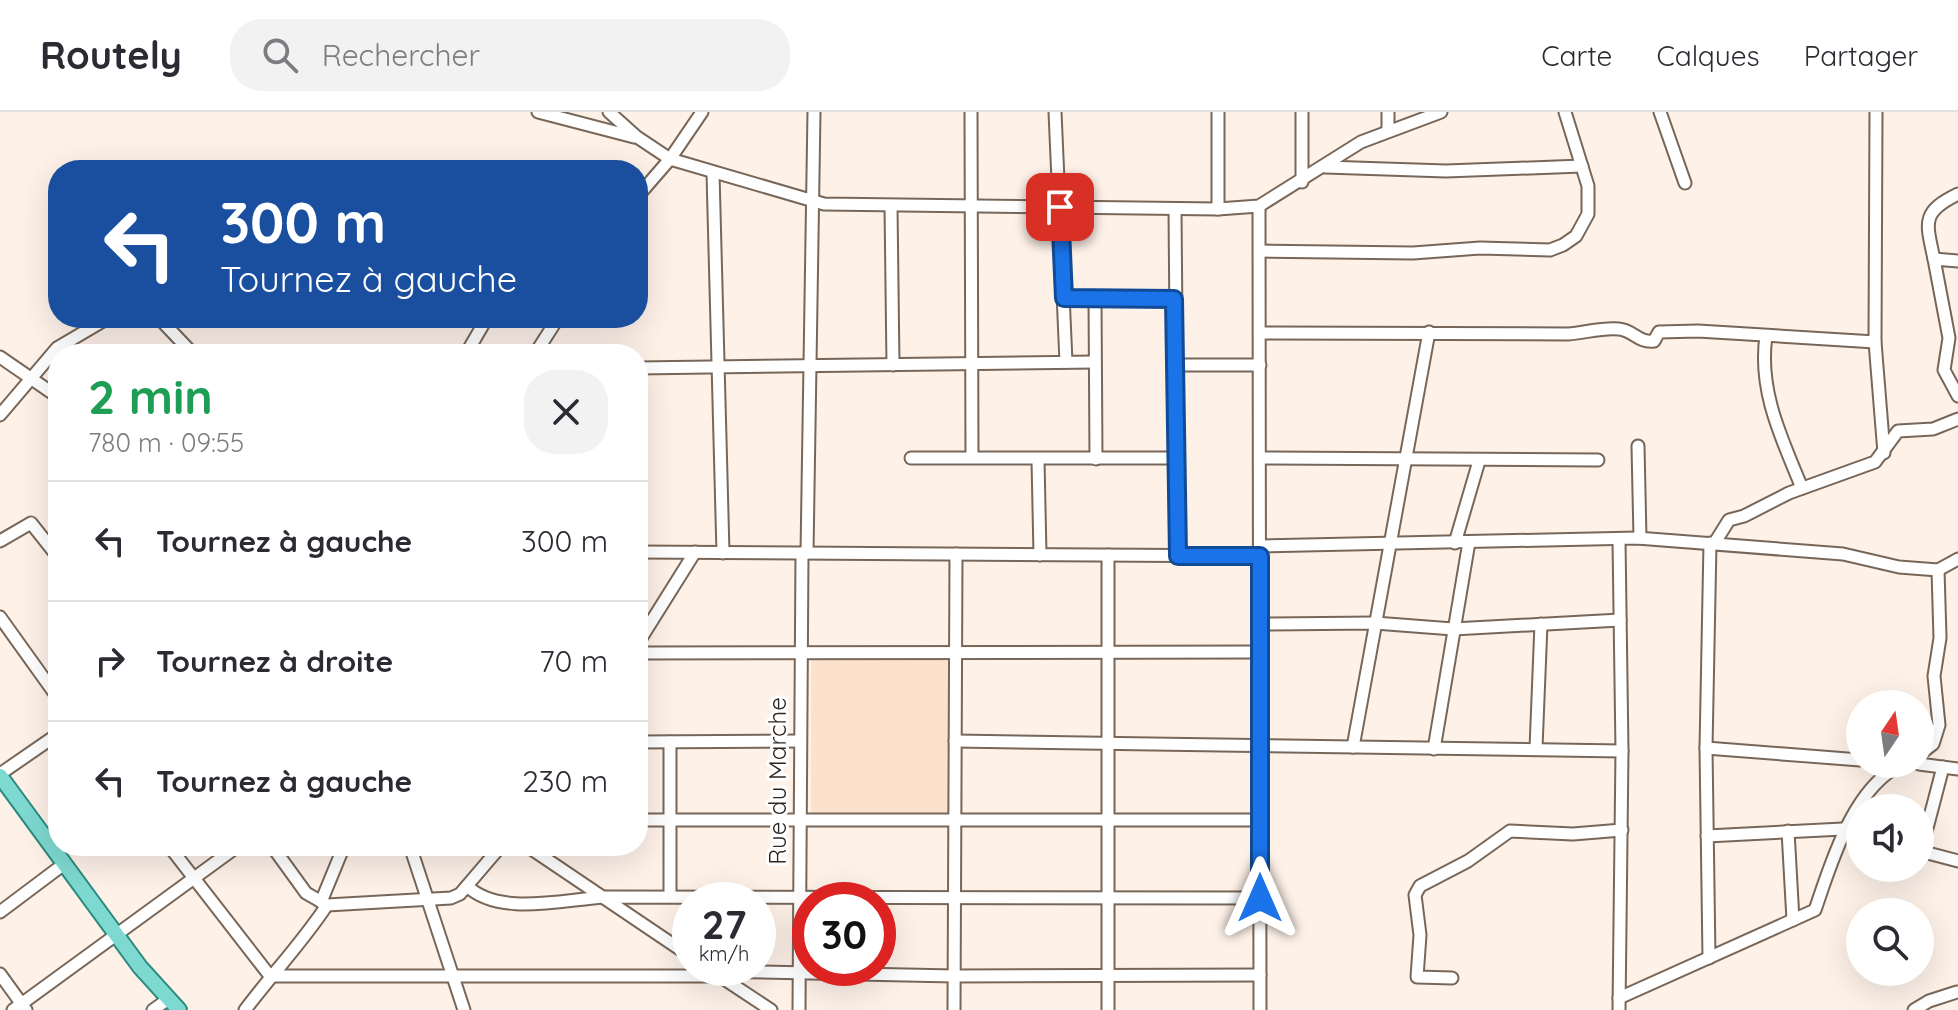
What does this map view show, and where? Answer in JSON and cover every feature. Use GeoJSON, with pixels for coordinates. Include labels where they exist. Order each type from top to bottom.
{"type":"FeatureCollection","features":[{"type":"Feature","properties":{"kind":"main road"},"geometry":{"type":"LineString","coordinates":[[0,775],[48,842]]}},
{"type":"Feature","properties":{"kind":"main road"},"geometry":{"type":"LineString","coordinates":[[58,856],[116,935],[173,1005]]}},
{"type":"Feature","properties":{"kind":"street"},"geometry":{"type":"LineString","coordinates":[[538,112],[637,137]]}},
{"type":"Feature","properties":{"kind":"street"},"geometry":{"type":"LineString","coordinates":[[609,112],[637,137],[670,159],[812,201],[891,206],[1175,209],[1259,206],[1302,182],[1361,142],[1388,129],[1441,112]]}},
{"type":"Feature","properties":{"kind":"street"},"geometry":{"type":"LineString","coordinates":[[648,184],[670,159],[702,112]]}},
{"type":"Feature","properties":{"kind":"street","name":"Rue du Marche"},"geometry":{"type":"LineString","coordinates":[[799,882],[801,653],[814,112]]}},
{"type":"Feature","properties":{"kind":"street"},"geometry":{"type":"LineString","coordinates":[[971,112],[972,457]]}},
{"type":"Feature","properties":{"kind":"street"},"geometry":{"type":"LineString","coordinates":[[1055,112],[1066,362]]}},
{"type":"Feature","properties":{"kind":"street"},"geometry":{"type":"LineString","coordinates":[[1218,112],[1218,209]]}},
{"type":"Feature","properties":{"kind":"street"},"geometry":{"type":"LineString","coordinates":[[1302,112],[1302,182]]}},
{"type":"Feature","properties":{"kind":"street"},"geometry":{"type":"LineString","coordinates":[[1388,112],[1388,129]]}},
{"type":"Feature","properties":{"kind":"street"},"geometry":{"type":"LineString","coordinates":[[1260,251],[1413,253],[1480,248],[1550,250],[1576,236],[1588,214],[1588,186],[1565,112]]}},
{"type":"Feature","properties":{"kind":"street"},"geometry":{"type":"LineString","coordinates":[[1660,112],[1685,183]]}},
{"type":"Feature","properties":{"kind":"street"},"geometry":{"type":"LineString","coordinates":[[1876,112],[1875,342],[1884,453]]}},
{"type":"Feature","properties":{"kind":"street"},"geometry":{"type":"LineString","coordinates":[[1325,167],[1446,171],[1582,166]]}},
{"type":"Feature","properties":{"kind":"street"},"geometry":{"type":"LineString","coordinates":[[713,173],[723,553]]}},
{"type":"Feature","properties":{"kind":"street"},"geometry":{"type":"LineString","coordinates":[[1958,194],[1931,210],[1928,219],[1952,351],[1946,378],[1958,396]]}},
{"type":"Feature","properties":{"kind":"street"},"geometry":{"type":"LineString","coordinates":[[891,206],[893,365]]}},
{"type":"Feature","properties":{"kind":"street"},"geometry":{"type":"LineString","coordinates":[[1259,206],[1260,1010]]}},
{"type":"Feature","properties":{"kind":"street"},"geometry":{"type":"LineString","coordinates":[[1175,209],[1178,556]]}},
{"type":"Feature","properties":{"kind":"street"},"geometry":{"type":"LineString","coordinates":[[1934,259],[1958,261]]}},
{"type":"Feature","properties":{"kind":"street"},"geometry":{"type":"LineString","coordinates":[[1064,298],[1174,299]]}},
{"type":"Feature","properties":{"kind":"street"},"geometry":{"type":"LineString","coordinates":[[1095,298],[1096,459]]}},
{"type":"Feature","properties":{"kind":"street"},"geometry":{"type":"LineString","coordinates":[[62,344],[90,328]]}},
{"type":"Feature","properties":{"kind":"street"},"geometry":{"type":"LineString","coordinates":[[168,328],[184,344]]}},
{"type":"Feature","properties":{"kind":"street"},"geometry":{"type":"LineString","coordinates":[[1260,333],[1568,334],[1614,328],[1625,330],[1644,342],[1654,341],[1659,332],[1875,342]]}},
{"type":"Feature","properties":{"kind":"street"},"geometry":{"type":"LineString","coordinates":[[1353,747],[1429,332]]}},
{"type":"Feature","properties":{"kind":"street"},"geometry":{"type":"LineString","coordinates":[[1766,336],[1763,353],[1768,400],[1802,488]]}},
{"type":"Feature","properties":{"kind":"street"},"geometry":{"type":"LineString","coordinates":[[0,357],[48,390]]}},
{"type":"Feature","properties":{"kind":"street"},"geometry":{"type":"LineString","coordinates":[[0,415],[48,360]]}},
{"type":"Feature","properties":{"kind":"street"},"geometry":{"type":"LineString","coordinates":[[648,368],[1095,362]]}},
{"type":"Feature","properties":{"kind":"street"},"geometry":{"type":"LineString","coordinates":[[1175,365],[1260,365]]}},
{"type":"Feature","properties":{"kind":"street"},"geometry":{"type":"LineString","coordinates":[[1709,958],[1706,748],[1712,544],[1729,520],[1802,488],[1875,462],[1898,431],[1933,429],[1958,419]]}},
{"type":"Feature","properties":{"kind":"street"},"geometry":{"type":"LineString","coordinates":[[1638,446],[1640,538]]}},
{"type":"Feature","properties":{"kind":"street"},"geometry":{"type":"LineString","coordinates":[[911,458],[1176,458]]}},
{"type":"Feature","properties":{"kind":"street"},"geometry":{"type":"LineString","coordinates":[[1260,458],[1404,462],[1598,460]]}},
{"type":"Feature","properties":{"kind":"street"},"geometry":{"type":"LineString","coordinates":[[1038,460],[1040,555]]}},
{"type":"Feature","properties":{"kind":"street"},"geometry":{"type":"LineString","coordinates":[[1455,543],[1479,461]]}},
{"type":"Feature","properties":{"kind":"street"},"geometry":{"type":"LineString","coordinates":[[0,541],[31,523],[48,544]]}},
{"type":"Feature","properties":{"kind":"street"},"geometry":{"type":"LineString","coordinates":[[648,552],[1178,556],[1389,544],[1640,538],[1843,554],[1899,567],[1938,570],[1958,559]]}},
{"type":"Feature","properties":{"kind":"street"},"geometry":{"type":"LineString","coordinates":[[1619,540],[1622,751],[1619,1004],[1709,958],[1815,910],[1843,829],[1884,778]]}},
{"type":"Feature","properties":{"kind":"street"},"geometry":{"type":"LineString","coordinates":[[1434,749],[1469,542]]}},
{"type":"Feature","properties":{"kind":"street"},"geometry":{"type":"LineString","coordinates":[[648,627],[695,552]]}},
{"type":"Feature","properties":{"kind":"street"},"geometry":{"type":"LineString","coordinates":[[954,1010],[956,554]]}},
{"type":"Feature","properties":{"kind":"street"},"geometry":{"type":"LineString","coordinates":[[1108,555],[1108,1010]]}},
{"type":"Feature","properties":{"kind":"street"},"geometry":{"type":"LineString","coordinates":[[1934,741],[1939,725],[1934,676],[1940,638],[1938,570]]}},
{"type":"Feature","properties":{"kind":"street"},"geometry":{"type":"LineString","coordinates":[[0,617],[48,684]]}},
{"type":"Feature","properties":{"kind":"street"},"geometry":{"type":"LineString","coordinates":[[1260,624],[1375,623],[1453,629],[1620,620]]}},
{"type":"Feature","properties":{"kind":"street"},"geometry":{"type":"LineString","coordinates":[[1536,748],[1541,624]]}},
{"type":"Feature","properties":{"kind":"street"},"geometry":{"type":"LineString","coordinates":[[648,653],[1260,652]]}},
{"type":"Feature","properties":{"kind":"street"},"geometry":{"type":"LineString","coordinates":[[0,775],[48,741]]}},
{"type":"Feature","properties":{"kind":"street"},"geometry":{"type":"LineString","coordinates":[[648,742],[800,741]]}},
{"type":"Feature","properties":{"kind":"street"},"geometry":{"type":"LineString","coordinates":[[955,741],[1622,751]]}},
{"type":"Feature","properties":{"kind":"street"},"geometry":{"type":"LineString","coordinates":[[670,742],[670,896]]}},
{"type":"Feature","properties":{"kind":"street"},"geometry":{"type":"LineString","coordinates":[[1706,748],[1846,759]]}},
{"type":"Feature","properties":{"kind":"street"},"geometry":{"type":"LineString","coordinates":[[1934,766],[1958,769]]}},
{"type":"Feature","properties":{"kind":"street"},"geometry":{"type":"LineString","coordinates":[[1934,801],[1943,767]]}},
{"type":"Feature","properties":{"kind":"street"},"geometry":{"type":"LineString","coordinates":[[648,820],[1260,820]]}},
{"type":"Feature","properties":{"kind":"street"},"geometry":{"type":"LineString","coordinates":[[1452,978],[1417,977],[1420,935],[1415,895],[1420,886],[1468,861],[1510,831],[1573,834],[1622,830]]}},
{"type":"Feature","properties":{"kind":"street"},"geometry":{"type":"LineString","coordinates":[[1707,836],[1846,830]]}},
{"type":"Feature","properties":{"kind":"street"},"geometry":{"type":"LineString","coordinates":[[1788,831],[1793,920]]}},
{"type":"Feature","properties":{"kind":"street"},"geometry":{"type":"LineString","coordinates":[[1934,855],[1958,861]]}},
{"type":"Feature","properties":{"kind":"street"},"geometry":{"type":"LineString","coordinates":[[176,856],[270,976]]}},
{"type":"Feature","properties":{"kind":"street"},"geometry":{"type":"LineString","coordinates":[[0,974],[20,1008],[224,856]]}},
{"type":"Feature","properties":{"kind":"street"},"geometry":{"type":"LineString","coordinates":[[279,856],[306,893],[324,903],[451,898],[467,886],[492,856]]}},
{"type":"Feature","properties":{"kind":"street"},"geometry":{"type":"LineString","coordinates":[[245,1010],[270,976],[302,943],[324,903],[340,856]]}},
{"type":"Feature","properties":{"kind":"street"},"geometry":{"type":"LineString","coordinates":[[413,856],[464,1010]]}},
{"type":"Feature","properties":{"kind":"street"},"geometry":{"type":"LineString","coordinates":[[542,856],[672,943]]}},
{"type":"Feature","properties":{"kind":"street"},"geometry":{"type":"LineString","coordinates":[[0,912],[64,864]]}},
{"type":"Feature","properties":{"kind":"street"},"geometry":{"type":"LineString","coordinates":[[467,886],[483,900],[508,903],[606,897],[792,898]]}},
{"type":"Feature","properties":{"kind":"street"},"geometry":{"type":"LineString","coordinates":[[896,898],[1260,898]]}},
{"type":"Feature","properties":{"kind":"street"},"geometry":{"type":"LineString","coordinates":[[270,976],[672,972]]}},
{"type":"Feature","properties":{"kind":"street"},"geometry":{"type":"LineString","coordinates":[[896,975],[1260,975]]}},
{"type":"Feature","properties":{"kind":"street"},"geometry":{"type":"LineString","coordinates":[[734,986],[771,1010]]}},
{"type":"Feature","properties":{"kind":"street","name":"Rue du Marche"},"geometry":{"type":"LineString","coordinates":[[799,986],[799,1010]]}},
{"type":"Feature","properties":{"kind":"street"},"geometry":{"type":"LineString","coordinates":[[1914,1010],[1929,1001],[1957,992]]}},
{"type":"Feature","properties":{"kind":"street"},"geometry":{"type":"LineString","coordinates":[[153,1010],[173,1005]]}},
{"type":"Feature","properties":{"kind":"shaded area"},"geometry":{"type":"Polygon","coordinates":[[[811,660],[948,660],[948,815],[811,815],[811,660]]]}},
{"type":"Feature","properties":{"kind":"route"},"geometry":{"type":"LineString","coordinates":[[1060,207],[1064,298],[1174,299],[1178,556],[1260,556],[1260,898]]}}]}
